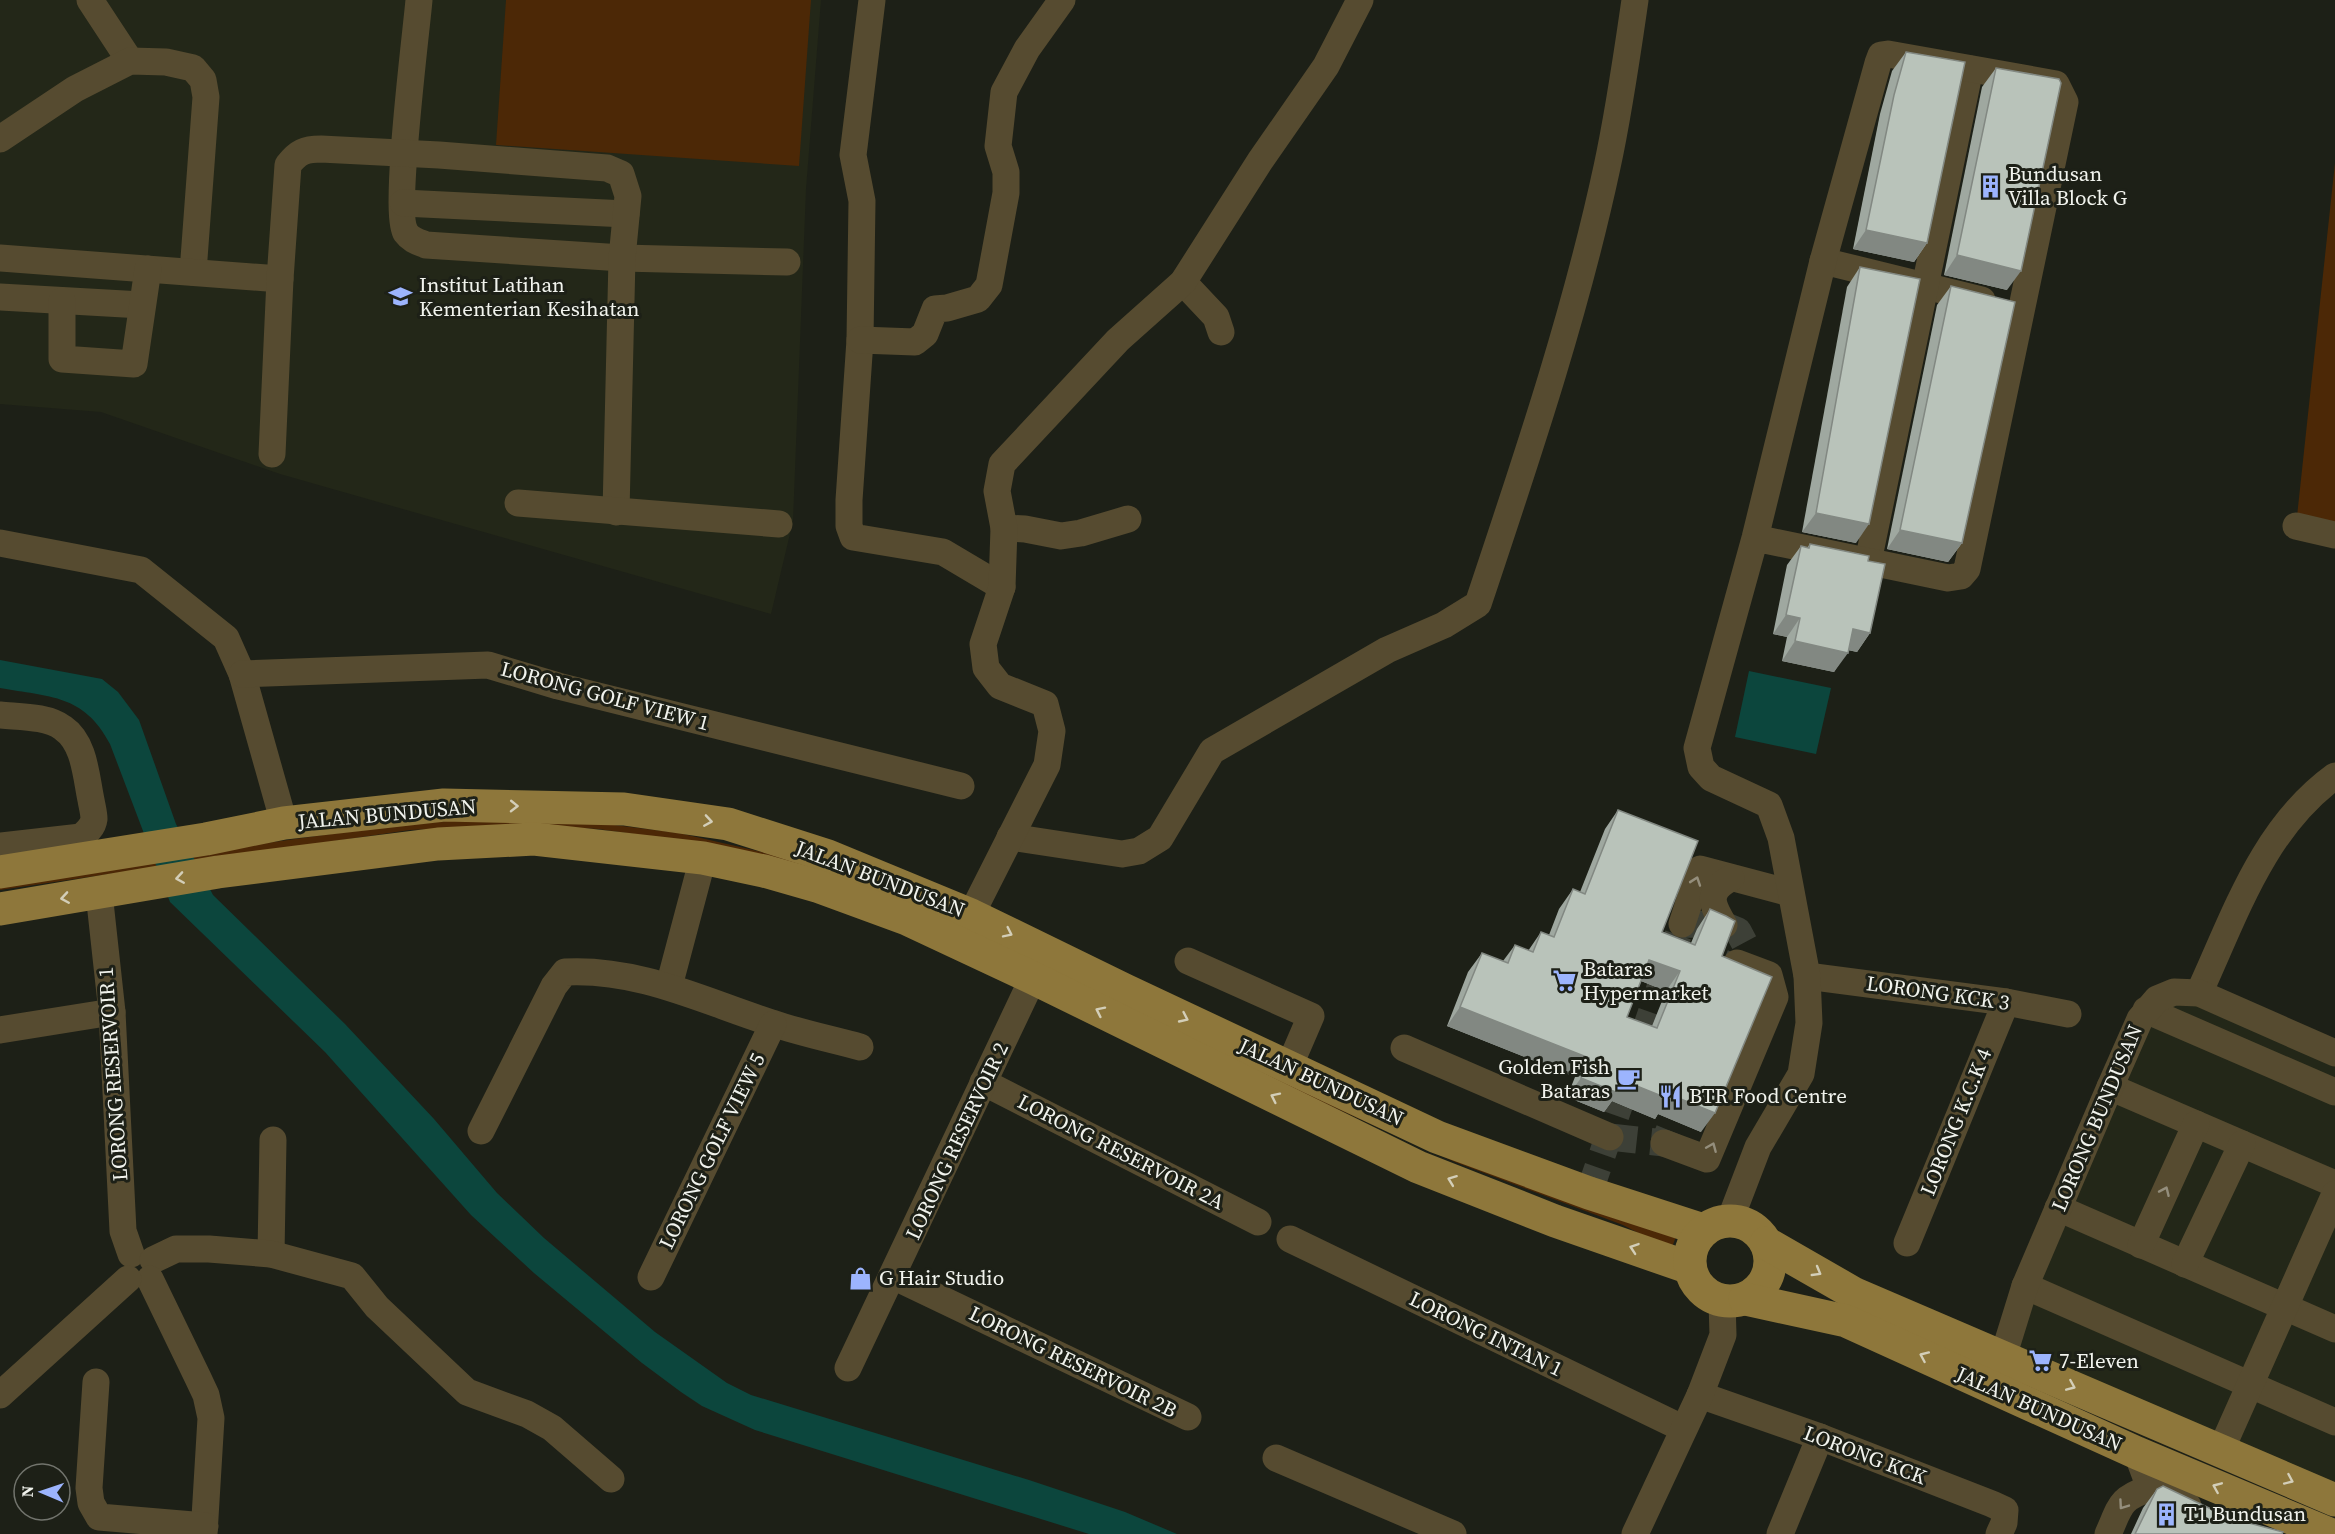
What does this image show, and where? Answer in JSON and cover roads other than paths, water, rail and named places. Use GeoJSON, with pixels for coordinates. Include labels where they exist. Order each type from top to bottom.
{"type":"FeatureCollection","features":[{"type":"Feature","properties":{"kind":"main road","name":"JALAN BUNDUSAN"},"geometry":{"type":"LineString","coordinates":[[0,872],[206,839],[284,823],[444,805],[624,809],[728,824],[828,856],[971,915],[1437,1137],[1589,1193],[1717,1225]]}},
{"type":"Feature","properties":{"kind":"main road","name":"JALAN BUNDUSAN"},"geometry":{"type":"LineString","coordinates":[[0,909],[218,872],[438,844],[534,839],[703,858],[764,871],[829,890],[908,919],[1034,978],[1418,1167],[1555,1221],[1690,1268]]}},
{"type":"Feature","properties":{"kind":"main road"},"geometry":{"type":"LineString","coordinates":[[1717,1225],[1752,1226],[1766,1243],[1770,1256],[1769,1269],[1764,1282],[1756,1292],[1733,1300],[1710,1296],[1701,1289],[1690,1268],[1690,1254],[1694,1240],[1717,1225]]}},
{"type":"Feature","properties":{"kind":"main road","name":"JALAN BUNDUSAN"},"geometry":{"type":"LineString","coordinates":[[1766,1243],[1855,1294],[2335,1500]]}},
{"type":"Feature","properties":{"kind":"main road","name":"JALAN BUNDUSAN"},"geometry":{"type":"LineString","coordinates":[[1733,1300],[1846,1321],[2311,1532]]}},
{"type":"Feature","properties":{"kind":"street"},"geometry":{"type":"LineString","coordinates":[[90,0],[130,62]]}},
{"type":"Feature","properties":{"kind":"street"},"geometry":{"type":"LineString","coordinates":[[419,0],[404,153],[405,232],[414,240],[426,245],[622,258],[787,262]]}},
{"type":"Feature","properties":{"kind":"street"},"geometry":{"type":"LineString","coordinates":[[872,0],[853,155],[862,201],[861,340],[849,526],[853,537],[943,552],[1002,587]]}},
{"type":"Feature","properties":{"kind":"street"},"geometry":{"type":"LineString","coordinates":[[861,340],[915,342],[925,334],[935,309],[978,299],[990,285],[1006,193],[1006,172],[998,146],[1004,92],[1027,49],[1062,0]]}},
{"type":"Feature","properties":{"kind":"street"},"geometry":{"type":"LineString","coordinates":[[971,915],[1047,765],[1052,731],[1045,704],[1000,686],[986,668],[983,644],[1002,587],[1004,528],[998,491],[1002,464],[1119,340],[1183,282],[1260,161],[1326,66],[1360,0]]}},
{"type":"Feature","properties":{"kind":"street"},"geometry":{"type":"LineString","coordinates":[[1010,837],[1122,854],[1139,851],[1160,838],[1212,751],[1388,650],[1444,625],[1478,604],[1544,405],[1573,304],[1608,166],[1635,0]]}},
{"type":"Feature","properties":{"kind":"street"},"geometry":{"type":"LineString","coordinates":[[1717,1225],[1758,1147],[1801,1074],[1809,1023],[1807,976],[1781,838],[1769,805],[1711,778],[1701,767],[1697,748],[1755,538],[1823,261],[1881,55],[1888,54],[2056,84],[2065,102],[1967,569],[1961,576],[1948,578],[1755,538]]}},
{"type":"Feature","properties":{"kind":"street"},"geometry":{"type":"LineString","coordinates":[[4,129],[75,89],[130,62],[166,62],[193,68],[203,80],[206,97],[193,272]]}},
{"type":"Feature","properties":{"kind":"street"},"geometry":{"type":"LineString","coordinates":[[1868,562],[1970,69]]}},
{"type":"Feature","properties":{"kind":"street"},"geometry":{"type":"LineString","coordinates":[[272,454],[288,165],[296,154],[306,149],[321,149],[606,168],[621,174],[628,196],[622,258],[616,512]]}},
{"type":"Feature","properties":{"kind":"street"},"geometry":{"type":"LineString","coordinates":[[403,203],[626,214]]}},
{"type":"Feature","properties":{"kind":"street"},"geometry":{"type":"LineString","coordinates":[[0,258],[280,279]]}},
{"type":"Feature","properties":{"kind":"street"},"geometry":{"type":"LineString","coordinates":[[1823,261],[2021,310]]}},
{"type":"Feature","properties":{"kind":"street"},"geometry":{"type":"LineString","coordinates":[[62,301],[62,359],[134,364],[148,269]]}},
{"type":"Feature","properties":{"kind":"street"},"geometry":{"type":"LineString","coordinates":[[1183,282],[1216,317],[1221,332]]}},
{"type":"Feature","properties":{"kind":"street"},"geometry":{"type":"LineString","coordinates":[[0,297],[142,305]]}},
{"type":"Feature","properties":{"kind":"street"},"geometry":{"type":"LineString","coordinates":[[518,503],[779,524]]}},
{"type":"Feature","properties":{"kind":"street"},"geometry":{"type":"LineString","coordinates":[[1004,528],[1041,531],[1061,536],[1081,533],[1128,519]]}},
{"type":"Feature","properties":{"kind":"street"},"geometry":{"type":"LineString","coordinates":[[2296,526],[2335,535]]}},
{"type":"Feature","properties":{"kind":"street"},"geometry":{"type":"LineString","coordinates":[[0,543],[141,570],[226,638],[243,674],[284,823]]}},
{"type":"Feature","properties":{"kind":"street","name":"LORONG GOLF VIEW 1"},"geometry":{"type":"LineString","coordinates":[[243,674],[488,665],[558,686],[961,786]]}},
{"type":"Feature","properties":{"kind":"street"},"geometry":{"type":"LineString","coordinates":[[0,715],[53,722],[72,735],[79,748],[85,769],[94,818],[90,830],[81,837],[0,846]]}},
{"type":"Feature","properties":{"kind":"street"},"geometry":{"type":"LineString","coordinates":[[2335,776],[2320,787],[2297,810],[2258,863],[2199,993],[2335,1053]]}},
{"type":"Feature","properties":{"kind":"street"},"geometry":{"type":"LineString","coordinates":[[669,986],[703,858]]}},
{"type":"Feature","properties":{"kind":"street"},"geometry":{"type":"LineString","coordinates":[[1682,924],[1700,869],[1790,893]]}},
{"type":"Feature","properties":{"kind":"street"},"geometry":{"type":"LineString","coordinates":[[1724,925],[1713,904],[1713,894],[1719,885],[1731,878]]}},
{"type":"Feature","properties":{"kind":"street","name":"LORONG RESERVOIR 1"},"geometry":{"type":"LineString","coordinates":[[99,893],[112,1012],[123,1231],[206,1395],[211,1418],[204,1530]]}},
{"type":"Feature","properties":{"kind":"street"},"geometry":{"type":"LineString","coordinates":[[1188,961],[1311,1016],[1289,1067]]}},
{"type":"Feature","properties":{"kind":"street"},"geometry":{"type":"LineString","coordinates":[[1664,1143],[1707,1159],[1775,997],[1769,975],[1737,963]]}},
{"type":"Feature","properties":{"kind":"street"},"geometry":{"type":"LineString","coordinates":[[481,1131],[554,986],[565,972],[593,971],[669,986],[773,1024],[860,1047]]}},
{"type":"Feature","properties":{"kind":"street","name":"LORONG KCK 3"},"geometry":{"type":"LineString","coordinates":[[1807,976],[2006,1002],[2068,1014]]}},
{"type":"Feature","properties":{"kind":"street","name":"LORONG RESERVOIR 2"},"geometry":{"type":"LineString","coordinates":[[848,1368],[1034,978]]}},
{"type":"Feature","properties":{"kind":"street","name":"LORONG BUNDUSAN"},"geometry":{"type":"LineString","coordinates":[[2003,1357],[2025,1286],[2140,1019],[2157,999],[2174,992],[2199,993]]}},
{"type":"Feature","properties":{"kind":"street","name":"LORONG K.C.K 4"},"geometry":{"type":"LineString","coordinates":[[1906,1243],[2006,1002]]}},
{"type":"Feature","properties":{"kind":"street"},"geometry":{"type":"LineString","coordinates":[[2146,1010],[2335,1092]]}},
{"type":"Feature","properties":{"kind":"street"},"geometry":{"type":"LineString","coordinates":[[0,1030],[112,1012]]}},
{"type":"Feature","properties":{"kind":"street","name":"LORONG GOLF VIEW 5"},"geometry":{"type":"LineString","coordinates":[[651,1277],[773,1024]]}},
{"type":"Feature","properties":{"kind":"street"},"geometry":{"type":"LineString","coordinates":[[1404,1048],[1610,1137]]}},
{"type":"Feature","properties":{"kind":"street","name":"LORONG RESERVOIR 2A"},"geometry":{"type":"LineString","coordinates":[[983,1082],[1258,1222]]}},
{"type":"Feature","properties":{"kind":"street"},"geometry":{"type":"LineString","coordinates":[[2110,1087],[2335,1184]]}},
{"type":"Feature","properties":{"kind":"street"},"geometry":{"type":"LineString","coordinates":[[2141,1245],[2196,1124]]}},
{"type":"Feature","properties":{"kind":"street"},"geometry":{"type":"LineString","coordinates":[[272,1254],[273,1140]]}},
{"type":"Feature","properties":{"kind":"street"},"geometry":{"type":"LineString","coordinates":[[2185,1264],[2242,1144]]}},
{"type":"Feature","properties":{"kind":"street"},"geometry":{"type":"LineString","coordinates":[[2221,1450],[2335,1194]]}},
{"type":"Feature","properties":{"kind":"street"},"geometry":{"type":"LineString","coordinates":[[2058,1208],[2335,1329]]}},
{"type":"Feature","properties":{"kind":"street","name":"LORONG INTAN 1"},"geometry":{"type":"LineString","coordinates":[[1290,1239],[1682,1428]]}},
{"type":"Feature","properties":{"kind":"street"},"geometry":{"type":"LineString","coordinates":[[0,1395],[140,1268],[176,1249],[272,1254],[352,1276],[378,1307],[467,1392],[527,1414],[552,1428],[611,1479]]}},
{"type":"Feature","properties":{"kind":"street","name":"LORONG RESERVOIR 2B"},"geometry":{"type":"LineString","coordinates":[[893,1276],[1188,1417]]}},
{"type":"Feature","properties":{"kind":"street"},"geometry":{"type":"LineString","coordinates":[[2025,1286],[2335,1422]]}},
{"type":"Feature","properties":{"kind":"street"},"geometry":{"type":"LineString","coordinates":[[1635,1534],[1682,1428],[1700,1395],[1723,1335],[1733,1300]]}},
{"type":"Feature","properties":{"kind":"street"},"geometry":{"type":"LineString","coordinates":[[96,1382],[89,1488],[91,1503],[99,1517],[128,1527],[204,1530]]}},
{"type":"Feature","properties":{"kind":"street","name":"LORONG KCK"},"geometry":{"type":"LineString","coordinates":[[1700,1395],[1820,1437],[2005,1510],[2004,1523],[1999,1534]]}},
{"type":"Feature","properties":{"kind":"street"},"geometry":{"type":"LineString","coordinates":[[1780,1534],[1820,1437]]}},
{"type":"Feature","properties":{"kind":"street"},"geometry":{"type":"LineString","coordinates":[[2137,1453],[2150,1488],[2210,1517]]}},
{"type":"Feature","properties":{"kind":"street"},"geometry":{"type":"LineString","coordinates":[[1276,1458],[1453,1534]]}},
{"type":"Feature","properties":{"kind":"street"},"geometry":{"type":"LineString","coordinates":[[2108,1534],[2121,1506],[2130,1495],[2150,1488]]}},
{"type":"Feature","properties":{"kind":"water"},"geometry":{"type":"Polygon","coordinates":[[[0,660],[102,679],[118,692],[139,720],[176,824],[213,895],[345,1024],[434,1119],[497,1193],[544,1238],[655,1332],[727,1383],[751,1395],[1029,1480],[1125,1512],[1177,1534],[1089,1534],[755,1430],[702,1406],[681,1392],[642,1363],[534,1273],[471,1215],[325,1052],[170,902],[110,744],[100,728],[89,715],[64,701],[49,696],[0,688],[0,660]]]}},
{"type":"Feature","properties":{"kind":"water"},"geometry":{"type":"Polygon","coordinates":[[[1749,671],[1831,688],[1816,754],[1735,737],[1749,671]]]}},
{"type":"Feature","properties":{"kind":"tunnel"},"geometry":{"type":"LineString","coordinates":[[1589,1193],[1682,924],[1724,925],[1738,931],[1745,944],[1728,985]]}},
{"type":"Feature","properties":{"kind":"tunnel"},"geometry":{"type":"LineString","coordinates":[[1610,1137],[1664,1143],[1687,1087]]}},
{"type":"Feature","properties":{"kind":"place","name":"Bundusan Villa Block G"},"geometry":{"type":"Point","coordinates":[1990,186]}},
{"type":"Feature","properties":{"kind":"place","name":"Institut Latihan Kementerian Kesihatan"},"geometry":{"type":"Point","coordinates":[401,297]}},
{"type":"Feature","properties":{"kind":"place","name":"Bataras Hypermarket"},"geometry":{"type":"Point","coordinates":[1565,981]}},
{"type":"Feature","properties":{"kind":"place","name":"Golden Fish Bataras"},"geometry":{"type":"Point","coordinates":[1628,1079]}},
{"type":"Feature","properties":{"kind":"place","name":"BTR Food Centre"},"geometry":{"type":"Point","coordinates":[1671,1096]}},
{"type":"Feature","properties":{"kind":"place","name":"G Hair Studio"},"geometry":{"type":"Point","coordinates":[861,1278]}},
{"type":"Feature","properties":{"kind":"place","name":"7-Eleven"},"geometry":{"type":"Point","coordinates":[2041,1361]}},
{"type":"Feature","properties":{"kind":"place","name":"T1 Bundusan"},"geometry":{"type":"Point","coordinates":[2166,1514]}}]}
